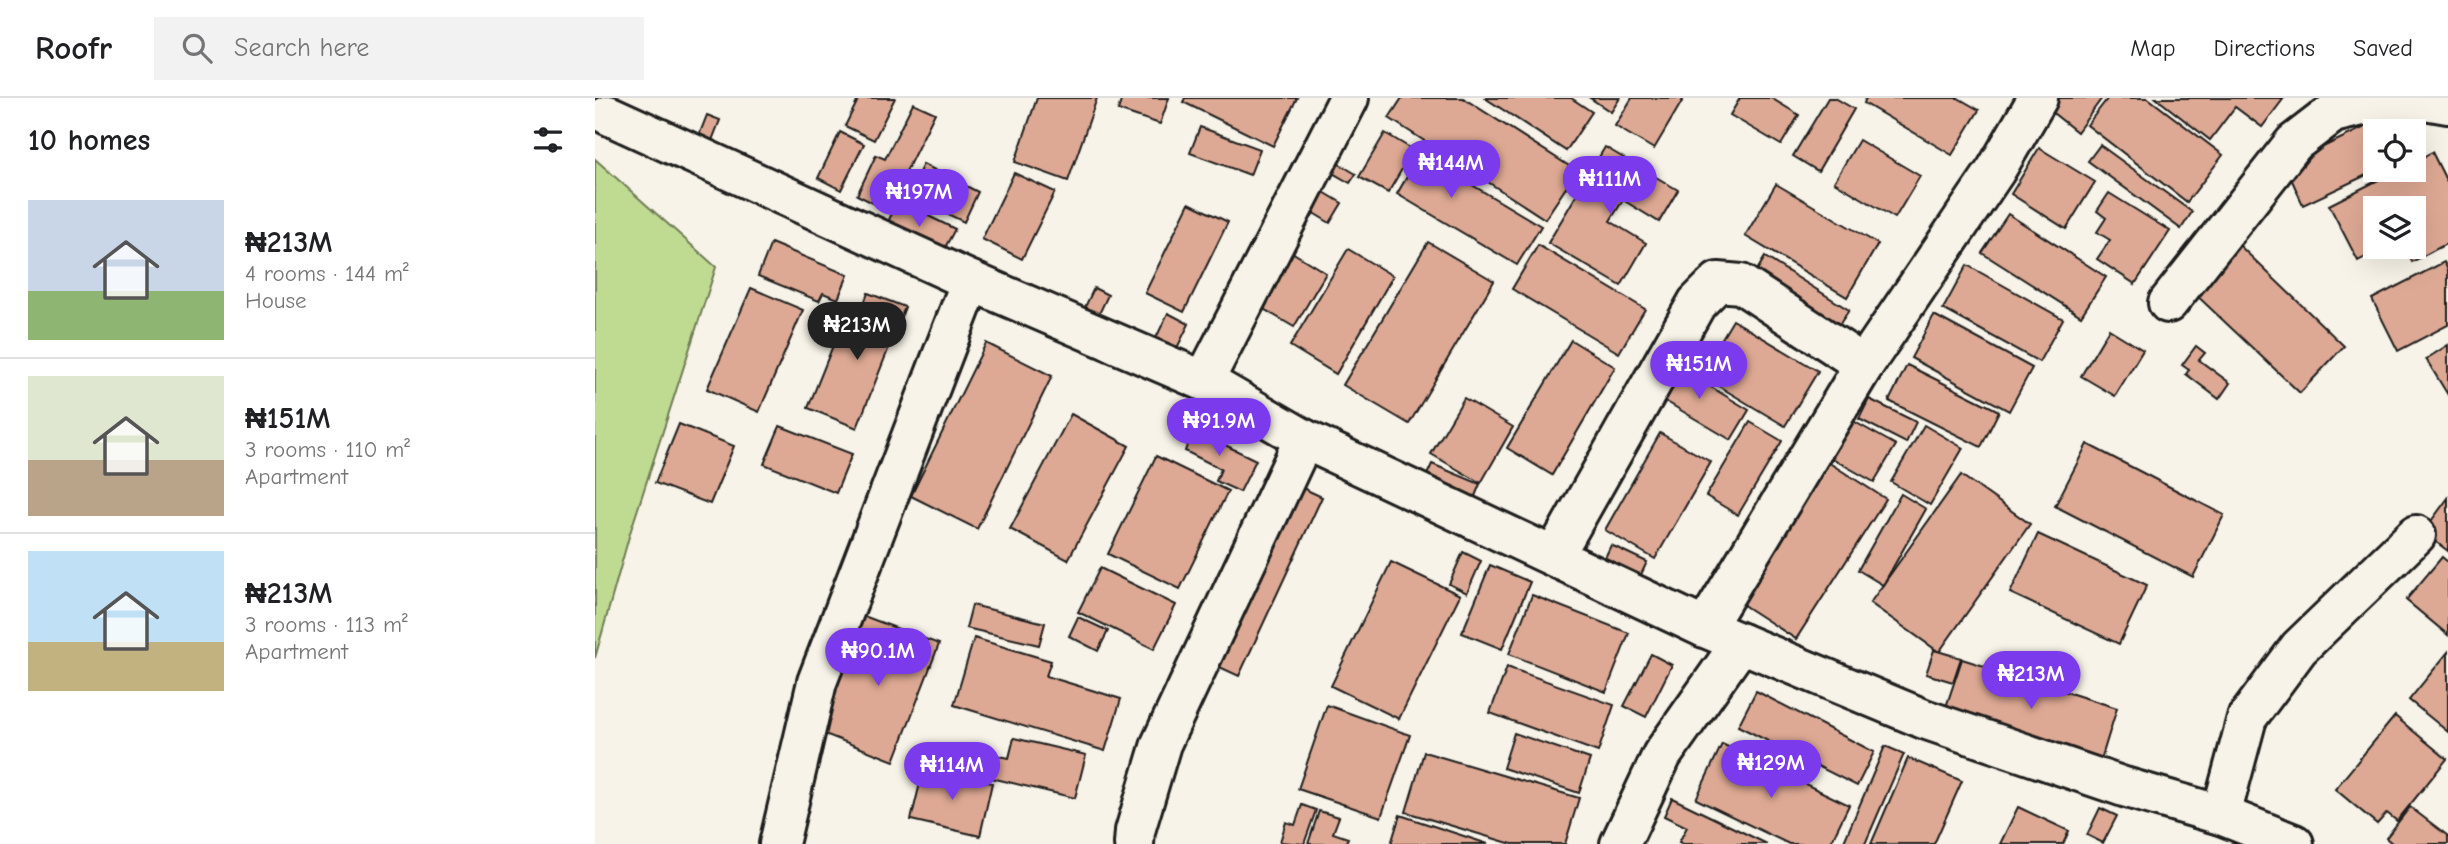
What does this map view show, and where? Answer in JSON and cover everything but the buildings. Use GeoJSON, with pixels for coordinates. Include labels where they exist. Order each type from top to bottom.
{"type":"FeatureCollection","features":[{"type":"Feature","properties":{"kind":"street"},"geometry":{"type":"LineString","coordinates":[[1204,381],[1349,98]]}},
{"type":"Feature","properties":{"kind":"street"},"geometry":{"type":"LineString","coordinates":[[1705,628],[1864,365],[1996,170],[2038,98]]}},
{"type":"Feature","properties":{"kind":"street"},"geometry":{"type":"LineString","coordinates":[[2168,303],[2294,144],[2333,113],[2379,102],[2425,100],[2448,104]]}},
{"type":"Feature","properties":{"kind":"street"},"geometry":{"type":"LineString","coordinates":[[608,115],[971,281],[1204,381],[1304,439],[1705,628],[1924,719],[2124,787],[2221,815],[2294,844]]}},
{"type":"Feature","properties":{"kind":"street"},"geometry":{"type":"LineString","coordinates":[[779,844],[817,682],[971,281]]}},
{"type":"Feature","properties":{"kind":"street"},"geometry":{"type":"LineString","coordinates":[[1554,556],[1697,303],[1718,282],[1741,284],[1864,365]]}},
{"type":"Feature","properties":{"kind":"street"},"geometry":{"type":"LineString","coordinates":[[1135,844],[1135,831],[1161,744],[1304,439]]}},
{"type":"Feature","properties":{"kind":"street"},"geometry":{"type":"LineString","coordinates":[[2221,815],[2247,718],[2299,648],[2416,535]]}},
{"type":"Feature","properties":{"kind":"street"},"geometry":{"type":"LineString","coordinates":[[1620,844],[1662,755],[1741,643]]}},
{"type":"Feature","properties":{"kind":"green space"},"geometry":{"type":"Polygon","coordinates":[[[595,159],[716,267],[630,533],[595,658],[595,159]]]}}]}
